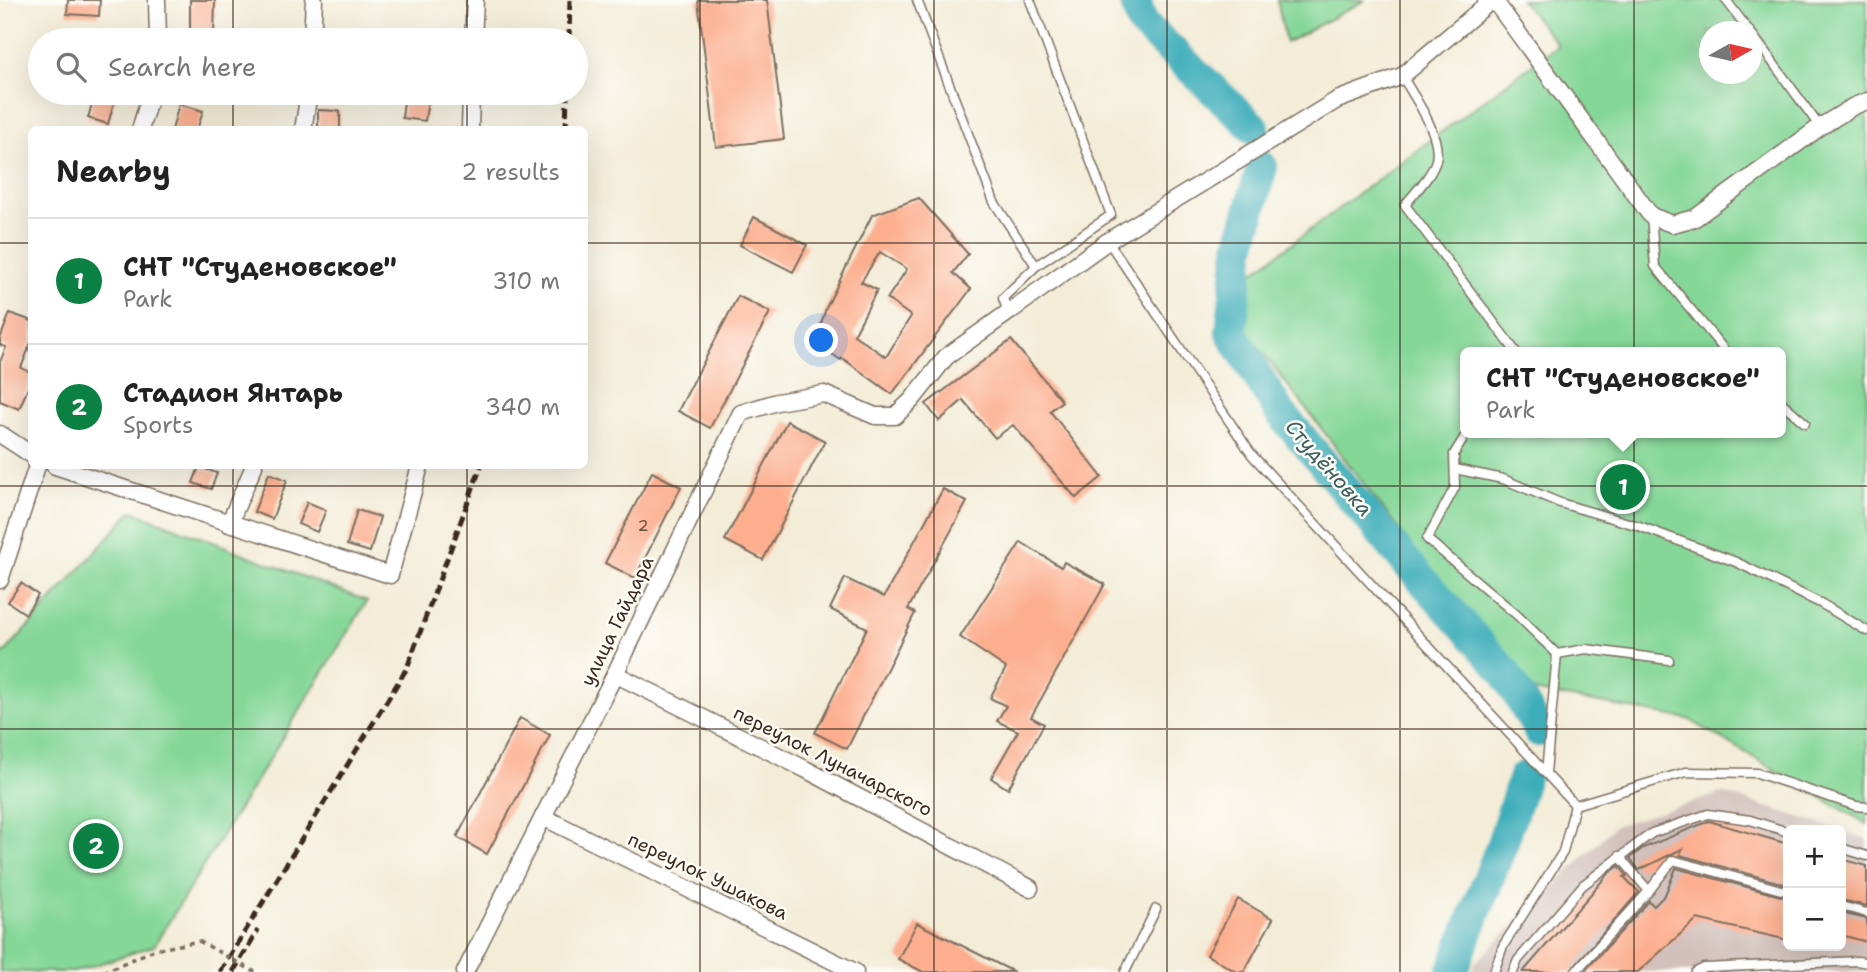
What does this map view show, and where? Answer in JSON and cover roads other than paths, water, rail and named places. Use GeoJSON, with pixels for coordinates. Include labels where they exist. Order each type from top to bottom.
{"type":"FeatureCollection","features":[{"type":"Feature","properties":{"kind":"street"},"geometry":{"type":"LineString","coordinates":[[157,0],[158,28]]}},
{"type":"Feature","properties":{"kind":"street"},"geometry":{"type":"LineString","coordinates":[[313,28],[314,0]]}},
{"type":"Feature","properties":{"kind":"street"},"geometry":{"type":"LineString","coordinates":[[474,28],[475,0]]}},
{"type":"Feature","properties":{"kind":"street"},"geometry":{"type":"LineString","coordinates":[[1007,313],[1108,241],[1337,100],[1402,76],[1493,0],[1651,216],[1672,224],[1695,218],[1821,127],[1854,106],[1867,102]]}},
{"type":"Feature","properties":{"kind":"street"},"geometry":{"type":"LineString","coordinates":[[141,126],[147,105]]}},
{"type":"Feature","properties":{"kind":"street"},"geometry":{"type":"LineString","coordinates":[[304,126],[307,105]]}},
{"type":"Feature","properties":{"kind":"street"},"geometry":{"type":"LineString","coordinates":[[470,126],[471,105]]}},
{"type":"Feature","properties":{"kind":"street","name":"улица Гайдара"},"geometry":{"type":"LineString","coordinates":[[465,972],[615,674],[741,413],[777,402],[824,394],[875,416],[895,416],[912,400],[946,357],[1007,313]]}},
{"type":"Feature","properties":{"kind":"street"},"geometry":{"type":"LineString","coordinates":[[0,434],[28,452]]}},
{"type":"Feature","properties":{"kind":"street"},"geometry":{"type":"LineString","coordinates":[[0,580],[36,469]]}},
{"type":"Feature","properties":{"kind":"street"},"geometry":{"type":"LineString","coordinates":[[64,469],[390,575],[419,469]]}},
{"type":"Feature","properties":{"kind":"street"},"geometry":{"type":"LineString","coordinates":[[229,524],[253,469]]}},
{"type":"Feature","properties":{"kind":"street","name":"переулок Луначарского"},"geometry":{"type":"LineString","coordinates":[[615,674],[805,769],[1030,888]]}},
{"type":"Feature","properties":{"kind":"street","name":"переулок Ушакова"},"geometry":{"type":"LineString","coordinates":[[543,817],[855,972]]}},
{"type":"Feature","properties":{"kind":"lane"},"geometry":{"type":"LineString","coordinates":[[917,0],[994,202],[1036,266]]}},
{"type":"Feature","properties":{"kind":"lane"},"geometry":{"type":"LineString","coordinates":[[1007,313],[1003,298],[1036,266],[1111,215],[1030,0]]}},
{"type":"Feature","properties":{"kind":"lane"},"geometry":{"type":"LineString","coordinates":[[1726,0],[1742,21]]}},
{"type":"Feature","properties":{"kind":"lane"},"geometry":{"type":"LineString","coordinates":[[1762,48],[1821,127]]}},
{"type":"Feature","properties":{"kind":"lane"},"geometry":{"type":"LineString","coordinates":[[1402,76],[1431,125],[1436,159],[1426,178],[1405,205],[1512,347]]}},
{"type":"Feature","properties":{"kind":"lane"},"geometry":{"type":"LineString","coordinates":[[1651,216],[1655,267],[1722,347]]}},
{"type":"Feature","properties":{"kind":"lane"},"geometry":{"type":"LineString","coordinates":[[1108,241],[1252,455],[1575,806]]}},
{"type":"Feature","properties":{"kind":"lane"},"geometry":{"type":"LineString","coordinates":[[1786,406],[1805,423]]}},
{"type":"Feature","properties":{"kind":"lane"},"geometry":{"type":"LineString","coordinates":[[1464,438],[1454,454],[1455,487],[1427,539],[1518,616],[1557,654]]}},
{"type":"Feature","properties":{"kind":"lane"},"geometry":{"type":"LineString","coordinates":[[1455,469],[1503,479],[1560,503],[1639,526],[1735,562],[1822,604],[1867,631]]}},
{"type":"Feature","properties":{"kind":"lane"},"geometry":{"type":"LineString","coordinates":[[1557,654],[1586,649],[1669,660]]}},
{"type":"Feature","properties":{"kind":"lane"},"geometry":{"type":"LineString","coordinates":[[1546,773],[1557,654]]}},
{"type":"Feature","properties":{"kind":"lane"},"geometry":{"type":"LineString","coordinates":[[1575,806],[1686,772],[1757,773],[1856,806],[1867,807]]}},
{"type":"Feature","properties":{"kind":"lane"},"geometry":{"type":"LineString","coordinates":[[1494,972],[1503,946],[1563,852],[1575,806]]}},
{"type":"Feature","properties":{"kind":"lane"},"geometry":{"type":"LineString","coordinates":[[1513,972],[1518,960],[1583,885],[1652,833],[1708,814],[1750,820],[1783,830]]}},
{"type":"Feature","properties":{"kind":"lane"},"geometry":{"type":"LineString","coordinates":[[1846,850],[1867,856]]}},
{"type":"Feature","properties":{"kind":"lane"},"geometry":{"type":"LineString","coordinates":[[1619,856],[1650,891]]}},
{"type":"Feature","properties":{"kind":"lane"},"geometry":{"type":"LineString","coordinates":[[1575,972],[1650,891],[1673,860],[1783,891]]}},
{"type":"Feature","properties":{"kind":"lane"},"geometry":{"type":"LineString","coordinates":[[1846,907],[1867,913]]}},
{"type":"Feature","properties":{"kind":"lane"},"geometry":{"type":"LineString","coordinates":[[1125,972],[1156,909]]}},
{"type":"Feature","properties":{"kind":"lane"},"geometry":{"type":"LineString","coordinates":[[1696,972],[1704,968],[1858,961],[1867,963]]}},
{"type":"Feature","properties":{"kind":"waterway","name":"Студёновка"},"geometry":{"type":"LineString","coordinates":[[1135,0],[1142,23],[1254,128]]}},
{"type":"Feature","properties":{"kind":"waterway","name":"Студёновка"},"geometry":{"type":"LineString","coordinates":[[1262,167],[1240,247],[1231,332],[1279,411],[1406,562],[1505,672],[1539,731]]}},
{"type":"Feature","properties":{"kind":"waterway","name":"Студёновка"},"geometry":{"type":"LineString","coordinates":[[1452,972],[1501,847],[1524,777]]}},
{"type":"Feature","properties":{"kind":"railway"},"geometry":{"type":"LineString","coordinates":[[569,28],[570,0]]}},
{"type":"Feature","properties":{"kind":"railway"},"geometry":{"type":"LineString","coordinates":[[566,126],[567,105]]}},
{"type":"Feature","properties":{"kind":"railway"},"geometry":{"type":"LineString","coordinates":[[220,972],[407,668],[480,469]]}},
{"type":"Feature","properties":{"kind":"railway"},"geometry":{"type":"LineString","coordinates":[[233,972],[258,930]]}},
{"type":"Feature","properties":{"kind":"place","name":"СНТ \"Студеновское\""},"geometry":{"type":"Point","coordinates":[1623,487]}},
{"type":"Feature","properties":{"kind":"place","name":"Стадион Янтарь"},"geometry":{"type":"Point","coordinates":[96,846]}}]}
